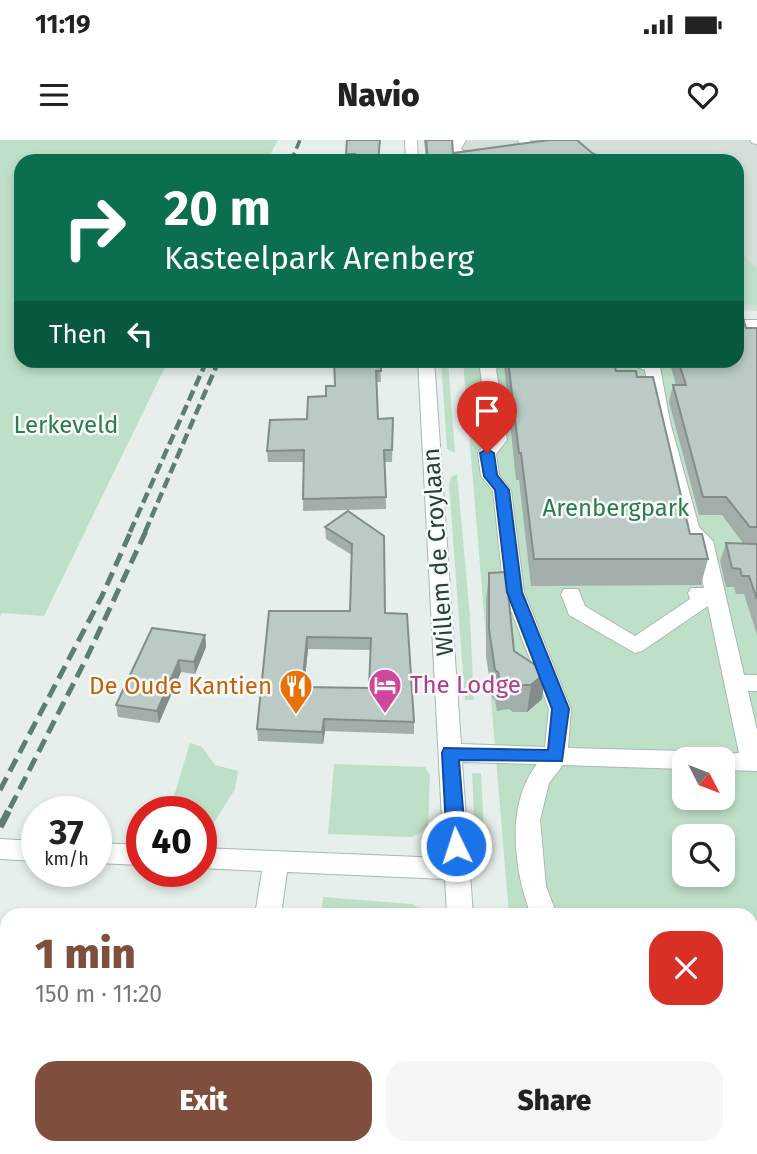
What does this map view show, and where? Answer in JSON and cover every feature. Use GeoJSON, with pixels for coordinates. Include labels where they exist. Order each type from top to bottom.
{"type":"FeatureCollection","features":[{"type":"Feature","properties":{"kind":"street","name":"Willem de Croylaan"},"geometry":{"type":"LineString","coordinates":[[426,368],[460,908]]}},
{"type":"Feature","properties":{"kind":"street"},"geometry":{"type":"LineString","coordinates":[[488,368],[498,440],[487,453],[488,466],[490,476],[502,490],[514,592],[560,709],[556,757],[538,780],[528,820],[533,886],[541,908]]}},
{"type":"Feature","properties":{"kind":"street"},"geometry":{"type":"LineString","coordinates":[[652,368],[662,422],[690,529],[724,554]]}},
{"type":"Feature","properties":{"kind":"street"},"geometry":{"type":"LineString","coordinates":[[703,541],[746,683],[755,762],[735,761]]}},
{"type":"Feature","properties":{"kind":"street"},"geometry":{"type":"LineString","coordinates":[[571,594],[576,610],[635,646],[701,601],[698,593]]}},
{"type":"Feature","properties":{"kind":"street"},"geometry":{"type":"LineString","coordinates":[[450,753],[672,760]]}},
{"type":"Feature","properties":{"kind":"street"},"geometry":{"type":"LineString","coordinates":[[0,849],[21,850]]}},
{"type":"Feature","properties":{"kind":"street"},"geometry":{"type":"LineString","coordinates":[[217,859],[458,869]]}},
{"type":"Feature","properties":{"kind":"street"},"geometry":{"type":"LineString","coordinates":[[269,908],[276,862]]}},
{"type":"Feature","properties":{"kind":"shaded area"},"geometry":{"type":"Polygon","coordinates":[[[424,140],[757,140],[757,311],[744,310],[744,154],[427,154],[424,140]]]}},
{"type":"Feature","properties":{"kind":"green space","name":"Lerkeveld"},"geometry":{"type":"Polygon","coordinates":[[[0,140],[278,140],[271,154],[14,154],[14,368],[165,368],[44,616],[2,613],[0,616],[0,140]]]}},
{"type":"Feature","properties":{"kind":"green space"},"geometry":{"type":"Polygon","coordinates":[[[744,256],[757,268],[757,305],[744,304],[744,256]]]}},
{"type":"Feature","properties":{"kind":"green space","name":"Arenbergpark"},"geometry":{"type":"Polygon","coordinates":[[[757,335],[757,908],[508,908],[464,368],[744,368],[744,351],[757,335]]]}},
{"type":"Feature","properties":{"kind":"green space"},"geometry":{"type":"Polygon","coordinates":[[[441,368],[449,368],[455,453],[447,449],[441,368]]]}},
{"type":"Feature","properties":{"kind":"green space"},"geometry":{"type":"Polygon","coordinates":[[[457,474],[470,617],[474,700],[465,700],[449,485],[451,477],[457,474]]]}},
{"type":"Feature","properties":{"kind":"green space"},"geometry":{"type":"Polygon","coordinates":[[[190,743],[202,747],[215,765],[238,771],[235,789],[217,818],[217,796],[174,796],[190,743]]]}},
{"type":"Feature","properties":{"kind":"green space"},"geometry":{"type":"Polygon","coordinates":[[[334,764],[425,767],[430,775],[428,826],[411,837],[328,834],[334,764]]]}},
{"type":"Feature","properties":{"kind":"green space"},"geometry":{"type":"Polygon","coordinates":[[[472,773],[481,773],[484,832],[475,832],[472,773]]]}},
{"type":"Feature","properties":{"kind":"green space"},"geometry":{"type":"Polygon","coordinates":[[[323,897],[412,904],[419,908],[322,908],[323,897]]]}},
{"type":"Feature","properties":{"kind":"building"},"geometry":{"type":"Polygon","coordinates":[[[347,140],[380,140],[379,154],[346,154],[347,140]]]}},
{"type":"Feature","properties":{"kind":"building"},"geometry":{"type":"Polygon","coordinates":[[[426,140],[452,140],[453,153],[549,140],[577,140],[594,154],[427,154],[426,140]]]}},
{"type":"Feature","properties":{"kind":"building"},"geometry":{"type":"Polygon","coordinates":[[[744,321],[746,328],[757,328],[757,527],[750,527],[726,497],[703,497],[673,385],[686,385],[681,368],[744,368],[744,321]]]}},
{"type":"Feature","properties":{"kind":"building"},"geometry":{"type":"Polygon","coordinates":[[[334,368],[381,368],[381,371],[376,371],[378,419],[393,418],[392,450],[384,450],[386,497],[303,499],[304,450],[267,451],[270,420],[307,419],[308,397],[326,396],[326,386],[335,386],[334,368]]]}},
{"type":"Feature","properties":{"kind":"building"},"geometry":{"type":"Polygon","coordinates":[[[509,368],[615,368],[616,371],[636,371],[637,377],[653,377],[690,534],[702,534],[708,559],[534,559],[509,368]]]}},
{"type":"Feature","properties":{"kind":"building"},"geometry":{"type":"Polygon","coordinates":[[[348,511],[384,536],[385,613],[407,614],[414,722],[324,719],[322,732],[257,729],[269,611],[350,611],[352,544],[325,527],[348,511]],[[307,637],[302,687],[369,688],[371,638],[307,637]]]}},
{"type":"Feature","properties":{"kind":"building"},"geometry":{"type":"Polygon","coordinates":[[[726,543],[757,544],[757,599],[749,576],[742,576],[740,569],[732,568],[726,543]]]}},
{"type":"Feature","properties":{"kind":"building"},"geometry":{"type":"Polygon","coordinates":[[[506,572],[514,651],[546,672],[531,685],[500,683],[495,670],[489,629],[489,573],[506,572]]]}},
{"type":"Feature","properties":{"kind":"building"},"geometry":{"type":"Polygon","coordinates":[[[152,628],[205,635],[194,662],[179,660],[157,711],[116,705],[152,628]]]}},
{"type":"Feature","properties":{"kind":"railway"},"geometry":{"type":"LineString","coordinates":[[294,154],[300,140]]}},
{"type":"Feature","properties":{"kind":"railway"},"geometry":{"type":"LineString","coordinates":[[130,532],[203,368]]}},
{"type":"Feature","properties":{"kind":"railway"},"geometry":{"type":"LineString","coordinates":[[145,532],[216,368]]}},
{"type":"Feature","properties":{"kind":"railway"},"geometry":{"type":"LineString","coordinates":[[0,790],[102,596],[131,531]]}},
{"type":"Feature","properties":{"kind":"railway"},"geometry":{"type":"LineString","coordinates":[[10,808],[88,655],[146,531]]}},
{"type":"Feature","properties":{"kind":"railway"},"geometry":{"type":"LineString","coordinates":[[0,827],[11,806]]}},
{"type":"Feature","properties":{"kind":"place","name":"The Lodge"},"geometry":{"type":"Point","coordinates":[385,715]}},
{"type":"Feature","properties":{"kind":"place","name":"De Oude Kantien"},"geometry":{"type":"Point","coordinates":[296,716]}},
{"type":"Feature","properties":{"kind":"route"},"geometry":{"type":"LineString","coordinates":[[456,846],[450,753],[495,752],[556,757],[560,709],[536,641],[514,592],[502,490],[490,476],[487,453]]}}]}
